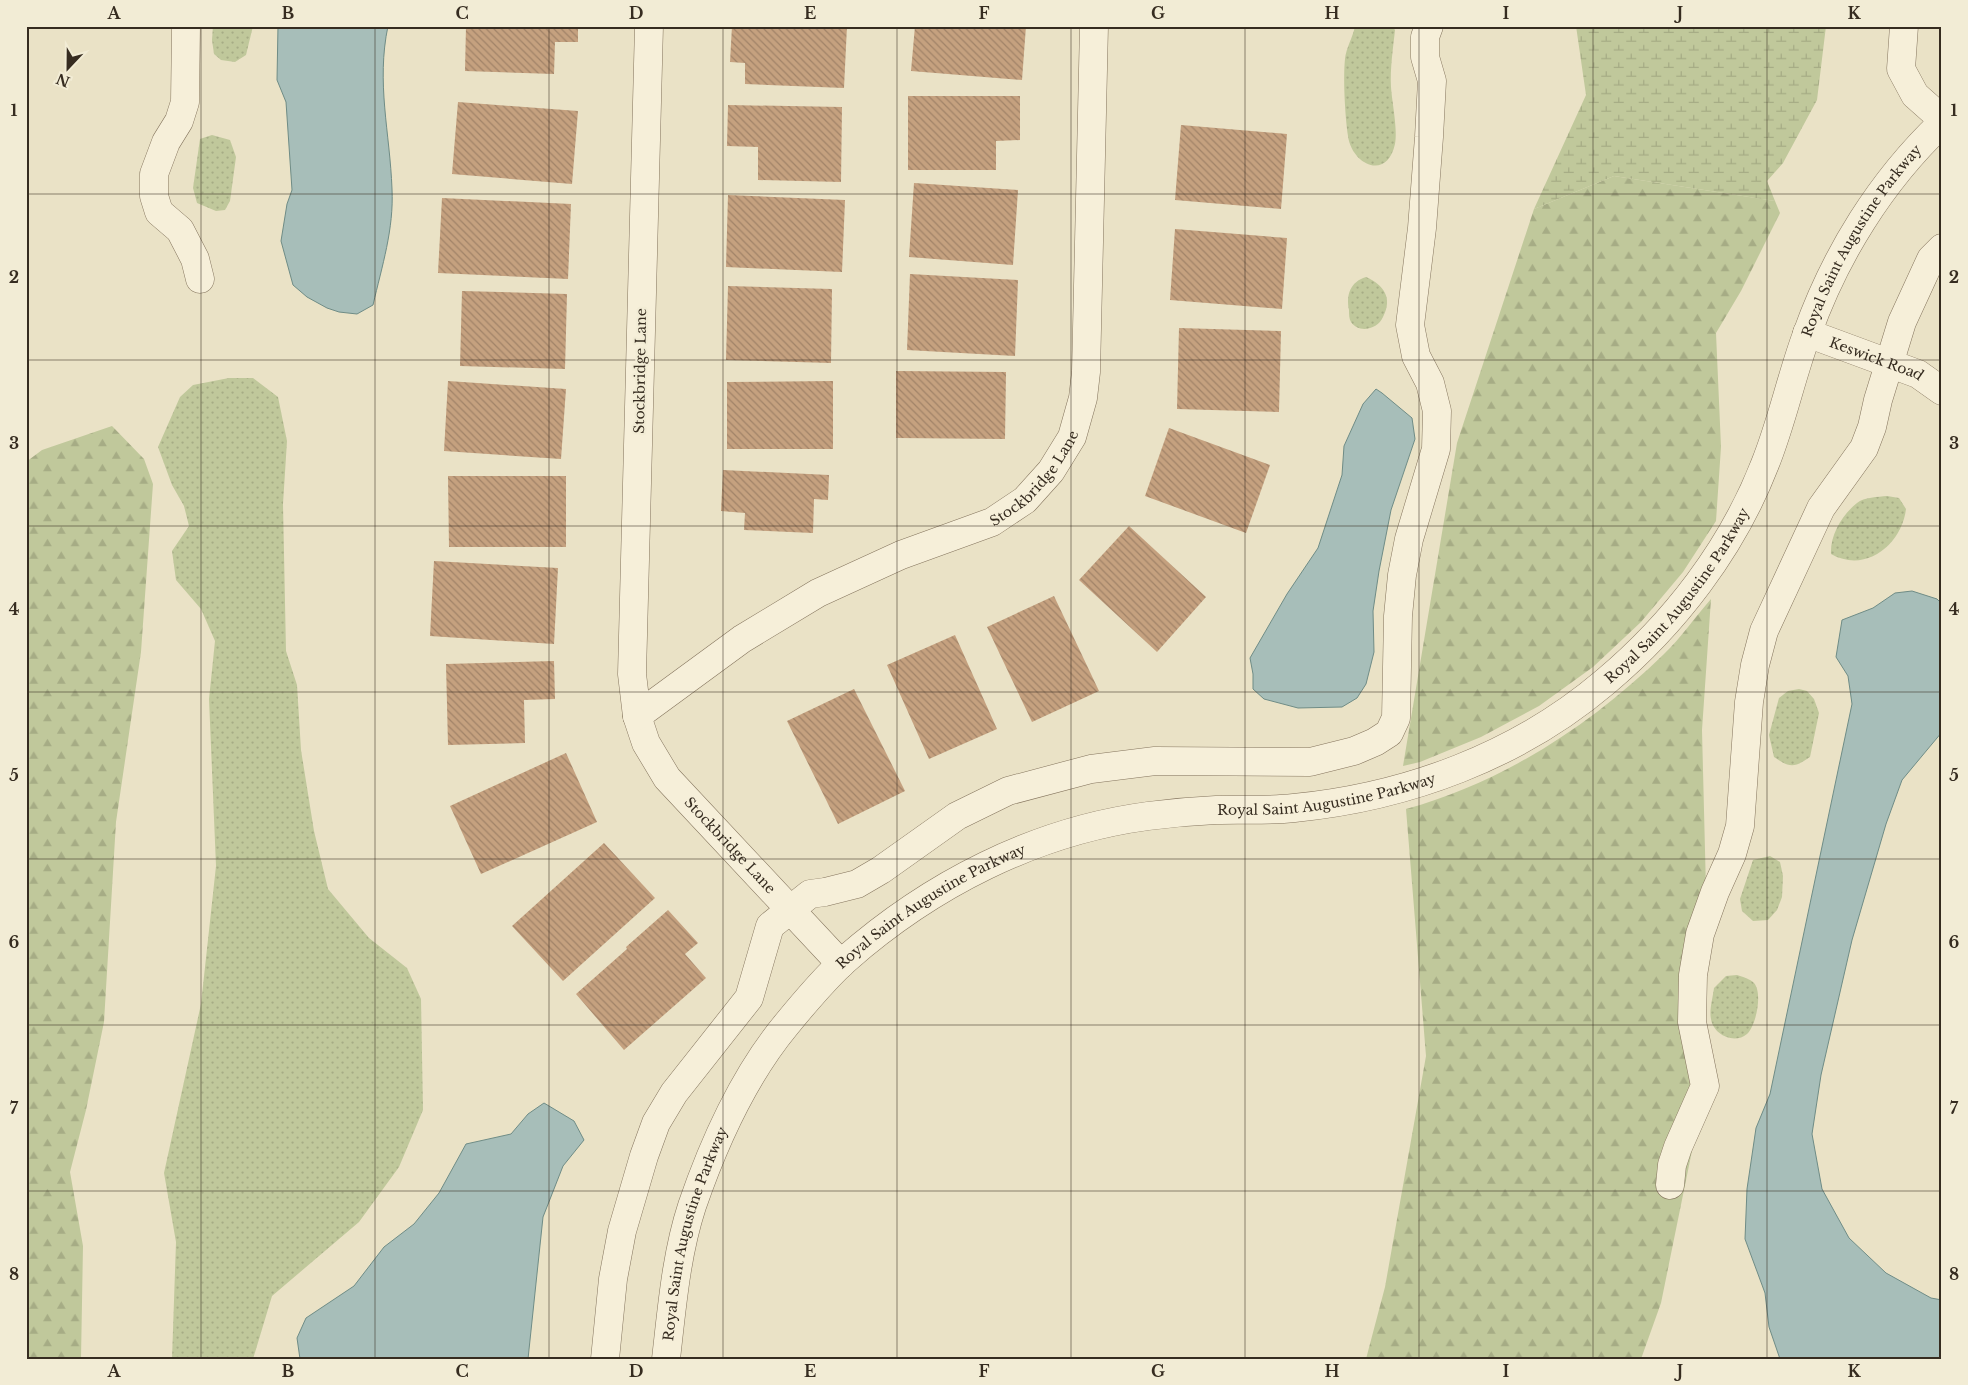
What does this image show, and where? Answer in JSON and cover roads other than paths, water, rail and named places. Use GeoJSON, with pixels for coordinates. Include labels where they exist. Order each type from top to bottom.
{"type":"FeatureCollection","features":[{"type":"Feature","properties":{"kind":"street"},"geometry":{"type":"LineString","coordinates":[[186,26],[185,102],[179,121],[166,142],[154,174],[154,196],[159,212],[180,230],[195,259],[200,279]]}},
{"type":"Feature","properties":{"kind":"street","name":"Stockbridge Lane"},"geometry":{"type":"LineString","coordinates":[[649,26],[632,674],[637,716],[646,744],[666,778],[841,964]]}},
{"type":"Feature","properties":{"kind":"street","name":"Stockbridge Lane"},"geometry":{"type":"LineString","coordinates":[[637,716],[742,638],[784,613],[818,593],[901,555],[992,522],[1025,500],[1051,472],[1072,437],[1083,398],[1086,372],[1094,26]]}},
{"type":"Feature","properties":{"kind":"street"},"geometry":{"type":"LineString","coordinates":[[604,1359],[613,1279],[622,1231],[656,1122],[674,1092],[749,998],[770,926],[810,894],[857,884],[881,870],[957,816],[1008,791],[1091,769],[1155,761],[1310,762],[1354,751],[1375,742],[1389,733],[1396,718],[1398,616],[1402,575],[1409,539],[1436,449],[1437,411],[1430,383],[1416,356],[1410,325],[1422,228],[1430,118],[1432,82],[1425,57],[1425,37],[1429,26]]}},
{"type":"Feature","properties":{"kind":"street"},"geometry":{"type":"LineString","coordinates":[[1904,26],[1902,69],[1915,95],[1942,121]]}},
{"type":"Feature","properties":{"kind":"street","name":"Royal Saint Augustine Parkway"},"geometry":{"type":"LineString","coordinates":[[666,1359],[677,1268],[691,1210],[714,1146],[745,1085],[784,1028],[841,964],[894,920],[952,882],[1014,852],[1069,833],[1146,816],[1214,810],[1289,809],[1358,800],[1424,782],[1488,757],[1548,724],[1603,684],[1654,637],[1698,585],[1735,527],[1765,465],[1807,332],[1834,269],[1869,210],[1922,142],[1942,121]]}},
{"type":"Feature","properties":{"kind":"street"},"geometry":{"type":"LineString","coordinates":[[1670,1185],[1672,1165],[1678,1147],[1705,1086],[1692,1022],[1693,975],[1700,934],[1715,892],[1732,854],[1740,826],[1749,702],[1755,665],[1764,631],[1821,508],[1864,448],[1872,428],[1878,400],[1902,322],[1931,259],[1942,248]]}},
{"type":"Feature","properties":{"kind":"street","name":"Keswick Road"},"geometry":{"type":"LineString","coordinates":[[1807,332],[1918,374],[1942,391]]}},
{"type":"Feature","properties":{"kind":"water"},"geometry":{"type":"Polygon","coordinates":[[[278,26],[388,26],[383,68],[383,88],[391,168],[391,219],[387,247],[373,305],[357,314],[339,312],[327,308],[307,297],[293,285],[281,241],[287,204],[292,190],[286,102],[277,80],[278,26]]]}},
{"type":"Feature","properties":{"kind":"water"},"geometry":{"type":"Polygon","coordinates":[[[1376,389],[1412,418],[1415,439],[1391,510],[1373,611],[1374,652],[1366,684],[1357,698],[1342,707],[1298,708],[1264,699],[1253,689],[1250,658],[1287,594],[1318,548],[1342,475],[1344,446],[1363,404],[1376,389]]]}},
{"type":"Feature","properties":{"kind":"water"},"geometry":{"type":"Polygon","coordinates":[[[1912,591],[1937,599],[1942,604],[1942,732],[1902,780],[1886,824],[1852,940],[1821,1075],[1812,1134],[1822,1189],[1849,1238],[1886,1273],[1931,1298],[1942,1300],[1942,1359],[1780,1359],[1769,1327],[1765,1293],[1745,1239],[1747,1189],[1756,1128],[1770,1094],[1852,704],[1848,676],[1836,657],[1842,620],[1873,608],[1895,593],[1912,591]]]}},
{"type":"Feature","properties":{"kind":"water"},"geometry":{"type":"Polygon","coordinates":[[[544,1103],[574,1121],[584,1140],[563,1166],[543,1217],[528,1359],[300,1359],[297,1338],[306,1318],[354,1286],[384,1247],[414,1224],[439,1193],[466,1144],[511,1134],[528,1114],[544,1103]]]}}]}
